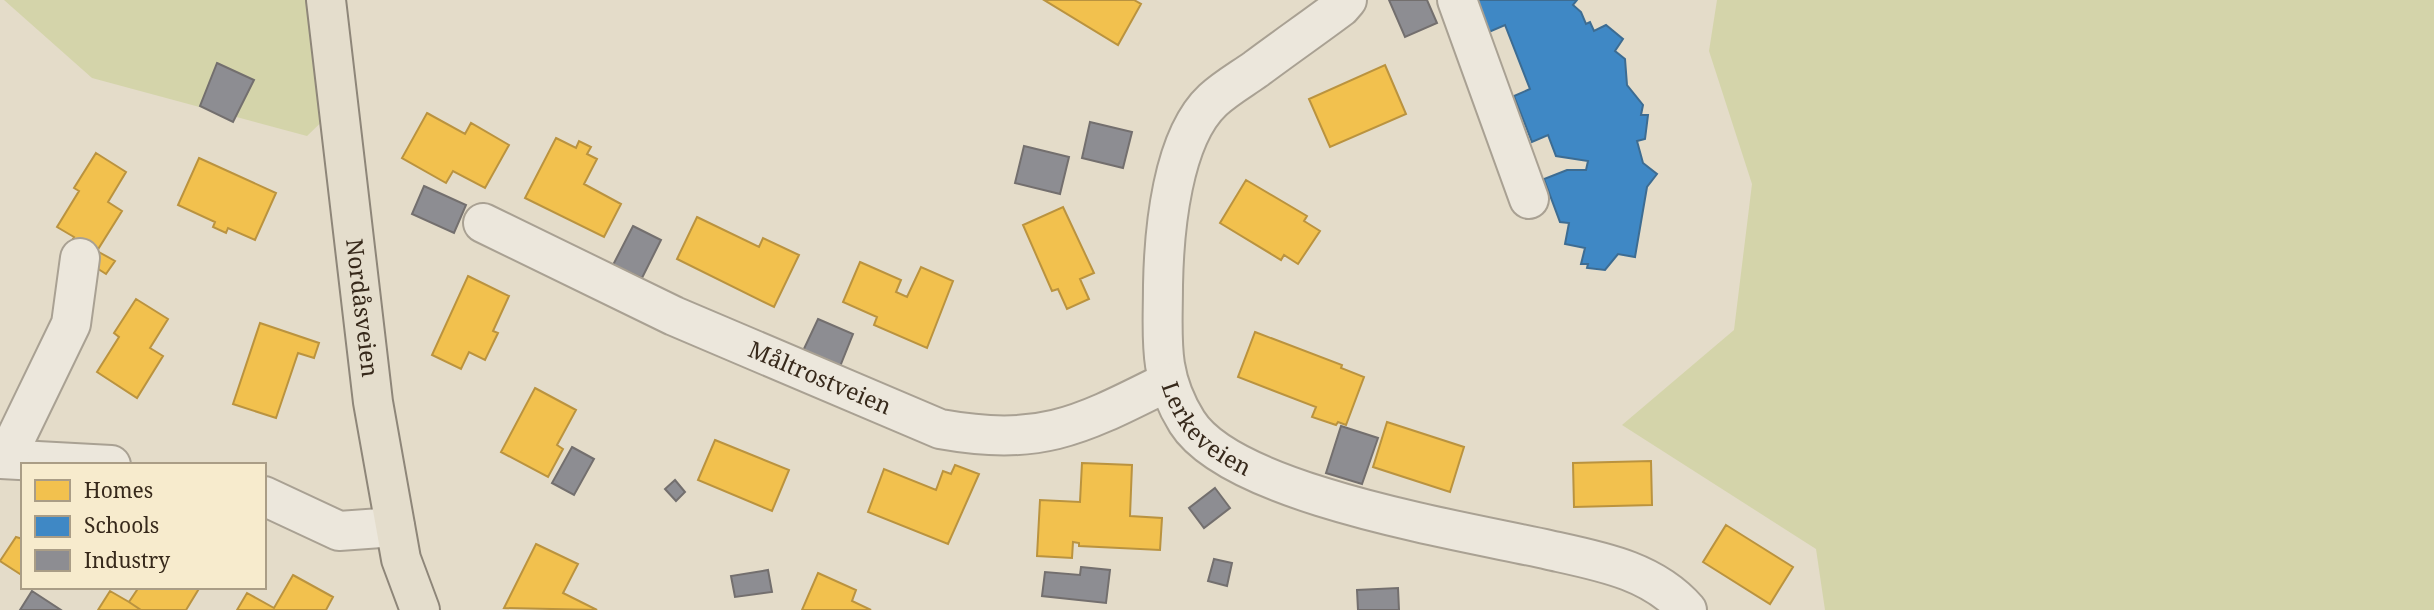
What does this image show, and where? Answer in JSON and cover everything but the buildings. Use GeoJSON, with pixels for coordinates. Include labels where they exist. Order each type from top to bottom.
{"type":"FeatureCollection","features":[{"type":"Feature","properties":{"kind":"main road","name":"Nordåsveien"},"geometry":{"type":"LineString","coordinates":[[326,0],[373,402],[401,559],[420,610]]}},
{"type":"Feature","properties":{"kind":"street","name":"Lerkeveien"},"geometry":{"type":"LineString","coordinates":[[1347,0],[1212,101],[1186,140],[1173,192],[1164,261],[1162,366],[1188,423],[1212,448],[1242,466],[1295,487],[1392,514],[1614,564],[1649,580],[1676,598],[1686,610]]}},
{"type":"Feature","properties":{"kind":"street"},"geometry":{"type":"LineString","coordinates":[[1457,0],[1529,200]]}},
{"type":"Feature","properties":{"kind":"street","name":"Måltrostveien"},"geometry":{"type":"LineString","coordinates":[[483,223],[674,316],[940,429],[984,437],[1036,436],[1087,422],[1167,382]]}},
{"type":"Feature","properties":{"kind":"street"},"geometry":{"type":"LineString","coordinates":[[4,459],[71,324],[80,258]]}},
{"type":"Feature","properties":{"kind":"street"},"geometry":{"type":"LineString","coordinates":[[4,459],[75,463]]}},
{"type":"Feature","properties":{"kind":"street"},"geometry":{"type":"LineString","coordinates":[[266,497],[339,531],[394,527]]}},
{"type":"Feature","properties":{"kind":"green space"},"geometry":{"type":"Polygon","coordinates":[[[4,0],[307,0],[337,107],[307,136],[92,78],[4,0]]]}},
{"type":"Feature","properties":{"kind":"green space"},"geometry":{"type":"Polygon","coordinates":[[[1717,0],[2434,0],[2434,610],[1825,610],[1816,549],[1622,425],[1734,330],[1752,184],[1709,51],[1717,0]]]}}]}
